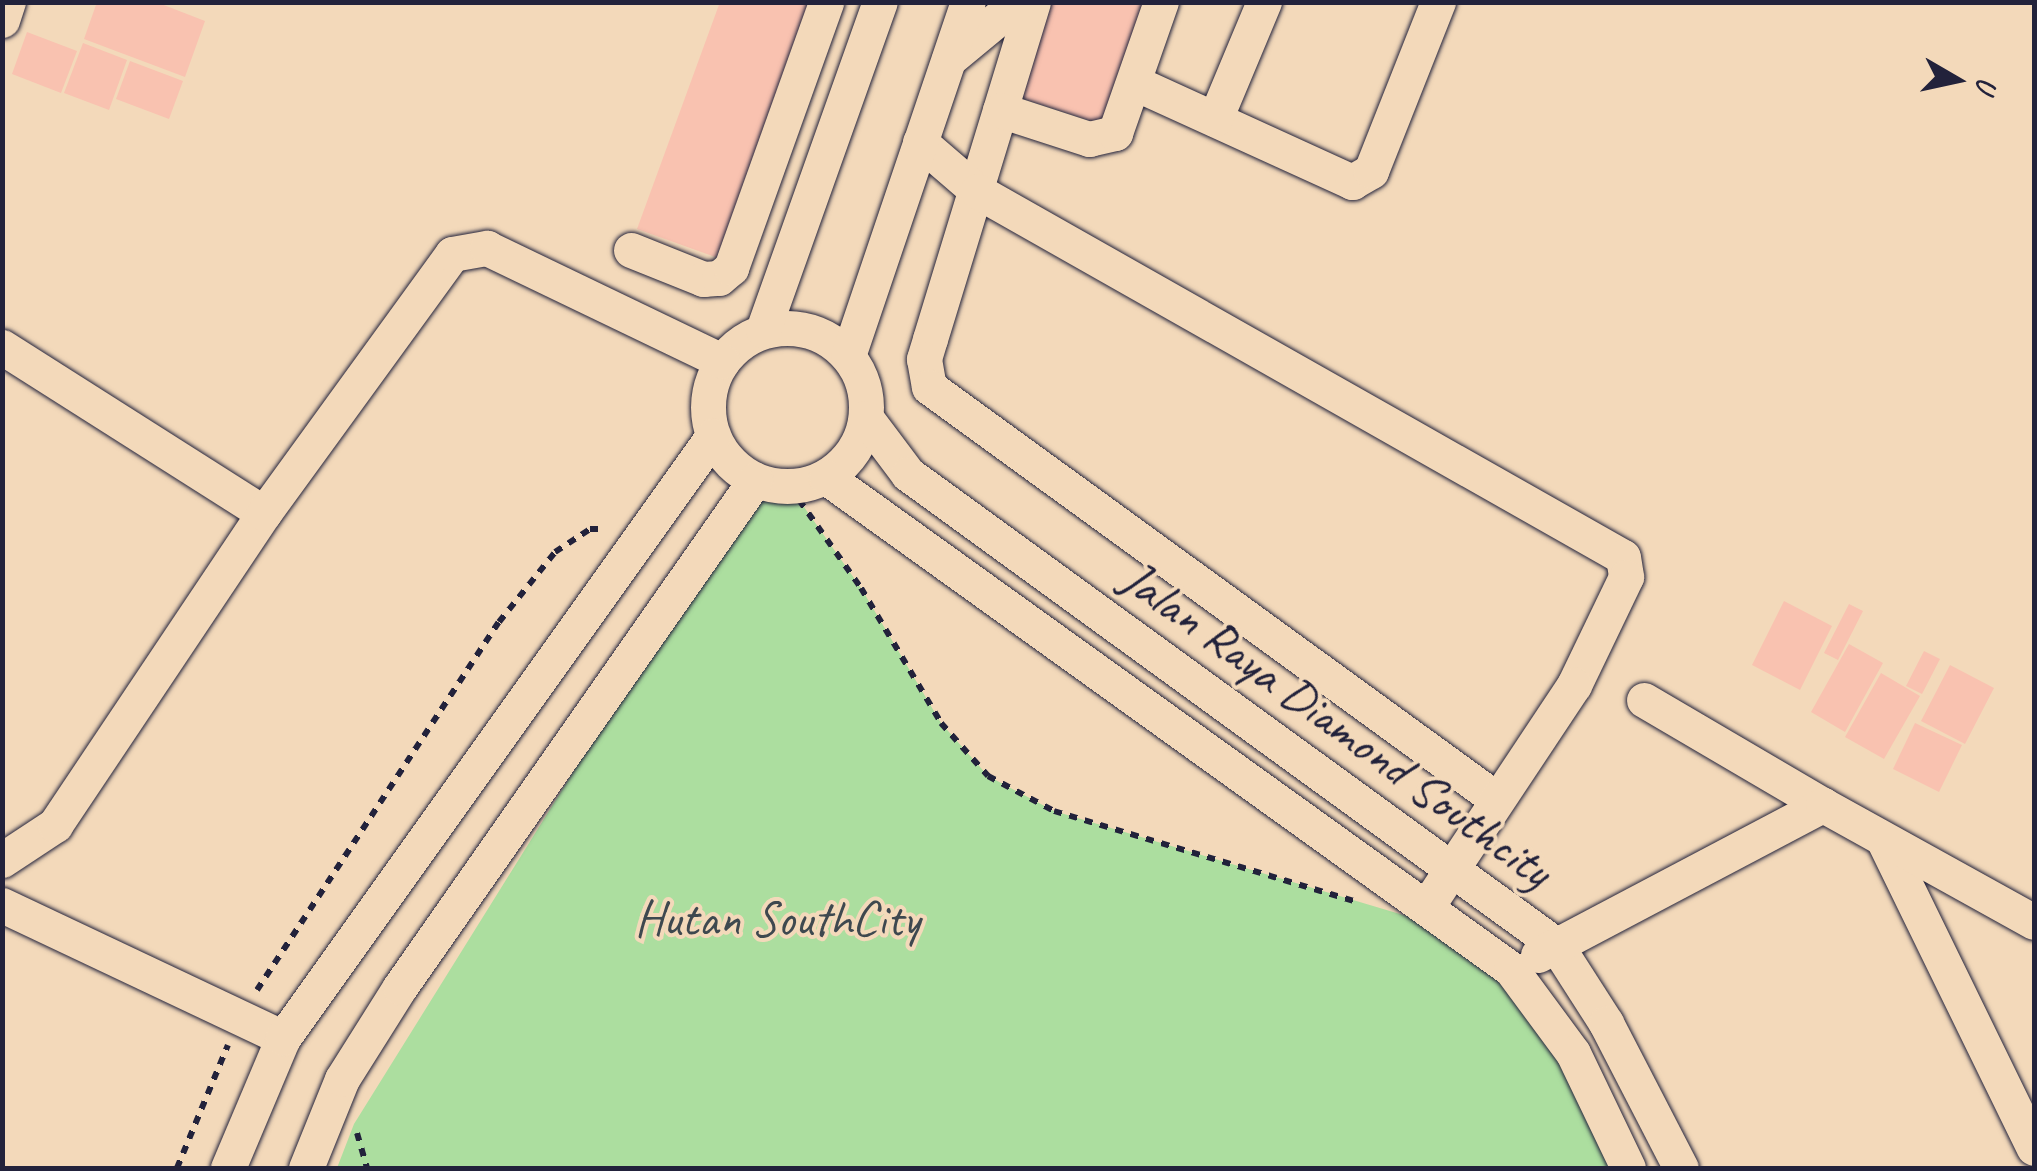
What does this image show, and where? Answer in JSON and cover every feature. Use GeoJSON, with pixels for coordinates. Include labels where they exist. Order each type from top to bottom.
{"type":"FeatureCollection","features":[{"type":"Feature","properties":{"kind":"street"},"geometry":{"type":"LineString","coordinates":[[2,20],[8,2]]}},
{"type":"Feature","properties":{"kind":"street"},"geometry":{"type":"LineString","coordinates":[[631,250],[703,279],[718,278],[731,268],[826,2]]}},
{"type":"Feature","properties":{"kind":"street"},"geometry":{"type":"LineString","coordinates":[[764,330],[880,2]]}},
{"type":"Feature","properties":{"kind":"street"},"geometry":{"type":"LineString","coordinates":[[848,356],[968,2]]}},
{"type":"Feature","properties":{"kind":"street"},"geometry":{"type":"LineString","coordinates":[[948,60],[1018,2]]}},
{"type":"Feature","properties":{"kind":"street"},"geometry":{"type":"LineString","coordinates":[[1034,2],[924,359],[938,398],[1496,799]]}},
{"type":"Feature","properties":{"kind":"street"},"geometry":{"type":"LineString","coordinates":[[1000,110],[1104,138],[1115,132],[1136,83],[1162,2]]}},
{"type":"Feature","properties":{"kind":"street"},"geometry":{"type":"LineString","coordinates":[[1215,119],[1264,2]]}},
{"type":"Feature","properties":{"kind":"street"},"geometry":{"type":"LineString","coordinates":[[1136,83],[1338,180],[1361,179],[1371,171],[1438,2]]}},
{"type":"Feature","properties":{"kind":"street"},"geometry":{"type":"LineString","coordinates":[[779,131],[802,230]]}},
{"type":"Feature","properties":{"kind":"street"},"geometry":{"type":"LineString","coordinates":[[920,142],[977,191],[1623,557],[1626,576],[1574,685],[1427,906]]}},
{"type":"Feature","properties":{"kind":"street"},"geometry":{"type":"LineString","coordinates":[[2,860],[55,825],[264,513],[452,254],[467,247],[487,248],[722,361]]}},
{"type":"Feature","properties":{"kind":"street"},"geometry":{"type":"LineString","coordinates":[[794,327],[824,336],[848,356],[864,385],[866,418],[845,462],[826,477],[790,487],[755,480],[729,462],[713,436],[710,384],[722,361],[764,330],[794,327]]}},
{"type":"Feature","properties":{"kind":"street"},"geometry":{"type":"LineString","coordinates":[[2,348],[264,513]]}},
{"type":"Feature","properties":{"kind":"street","name":"Jalan Raya Diamond Southcity"},"geometry":{"type":"LineString","coordinates":[[866,418],[908,474],[1556,945],[1606,1024],[1682,1168]]}},
{"type":"Feature","properties":{"kind":"street"},"geometry":{"type":"LineString","coordinates":[[228,1168],[283,1038],[713,436]]}},
{"type":"Feature","properties":{"kind":"street","name":"Jalan Raya Diamond Southcity"},"geometry":{"type":"LineString","coordinates":[[826,477],[1511,968],[1573,1053],[1628,1168]]}},
{"type":"Feature","properties":{"kind":"street"},"geometry":{"type":"LineString","coordinates":[[306,1168],[342,1079],[400,987],[755,480]]}},
{"type":"Feature","properties":{"kind":"street"},"geometry":{"type":"LineString","coordinates":[[1644,700],[1885,843],[2034,922]]}},
{"type":"Feature","properties":{"kind":"street"},"geometry":{"type":"LineString","coordinates":[[1511,968],[1823,805]]}},
{"type":"Feature","properties":{"kind":"street"},"geometry":{"type":"LineString","coordinates":[[1885,843],[2034,1148]]}},
{"type":"Feature","properties":{"kind":"street"},"geometry":{"type":"LineString","coordinates":[[2,905],[283,1038]]}},
{"type":"Feature","properties":{"kind":"path"},"geometry":{"type":"LineString","coordinates":[[790,487],[861,588],[941,723],[988,776],[1054,811],[1374,907]]}},
{"type":"Feature","properties":{"kind":"path"},"geometry":{"type":"LineString","coordinates":[[178,1168],[239,1018],[499,622],[555,552],[590,529],[649,530]]}},
{"type":"Feature","properties":{"kind":"green space","name":"Hutan SouthCity"},"geometry":{"type":"Polygon","coordinates":[[[755,480],[790,487],[861,588],[941,723],[988,776],[1054,811],[1467,934],[1511,969],[1628,1168],[337,1168],[354,1124],[755,480]]]}},
{"type":"Feature","properties":{"kind":"building"},"geometry":{"type":"Polygon","coordinates":[[[97,2],[156,2],[205,21],[185,77],[84,39],[97,2]]]}},
{"type":"Feature","properties":{"kind":"building"},"geometry":{"type":"Polygon","coordinates":[[[720,2],[815,2],[721,259],[637,229],[720,2]]]}},
{"type":"Feature","properties":{"kind":"building"},"geometry":{"type":"Polygon","coordinates":[[[1052,2],[1154,2],[1113,128],[1021,98],[1052,2]]]}},
{"type":"Feature","properties":{"kind":"building"},"geometry":{"type":"Polygon","coordinates":[[[27,32],[77,51],[61,93],[12,74],[27,32]]]}},
{"type":"Feature","properties":{"kind":"building"},"geometry":{"type":"Polygon","coordinates":[[[83,43],[127,60],[109,110],[64,93],[83,43]]]}},
{"type":"Feature","properties":{"kind":"building"},"geometry":{"type":"Polygon","coordinates":[[[130,61],[183,81],[169,119],[116,99],[130,61]]]}},
{"type":"Feature","properties":{"kind":"building"},"geometry":{"type":"Polygon","coordinates":[[[1784,601],[1832,626],[1800,690],[1752,665],[1784,601]]]}},
{"type":"Feature","properties":{"kind":"building"},"geometry":{"type":"Polygon","coordinates":[[[1849,604],[1863,611],[1838,660],[1824,653],[1849,604]]]}},
{"type":"Feature","properties":{"kind":"building"},"geometry":{"type":"Polygon","coordinates":[[[1849,644],[1883,663],[1845,732],[1811,712],[1849,644]]]}},
{"type":"Feature","properties":{"kind":"building"},"geometry":{"type":"Polygon","coordinates":[[[1924,651],[1940,659],[1922,694],[1906,686],[1924,651]]]}},
{"type":"Feature","properties":{"kind":"building"},"geometry":{"type":"Polygon","coordinates":[[[1950,665],[1994,688],[1965,744],[1921,721],[1950,665]]]}},
{"type":"Feature","properties":{"kind":"building"},"geometry":{"type":"Polygon","coordinates":[[[1881,673],[1920,696],[1884,759],[1845,737],[1881,673]]]}},
{"type":"Feature","properties":{"kind":"building"},"geometry":{"type":"Polygon","coordinates":[[[1915,723],[1962,745],[1939,792],[1893,769],[1915,723]]]}}]}
